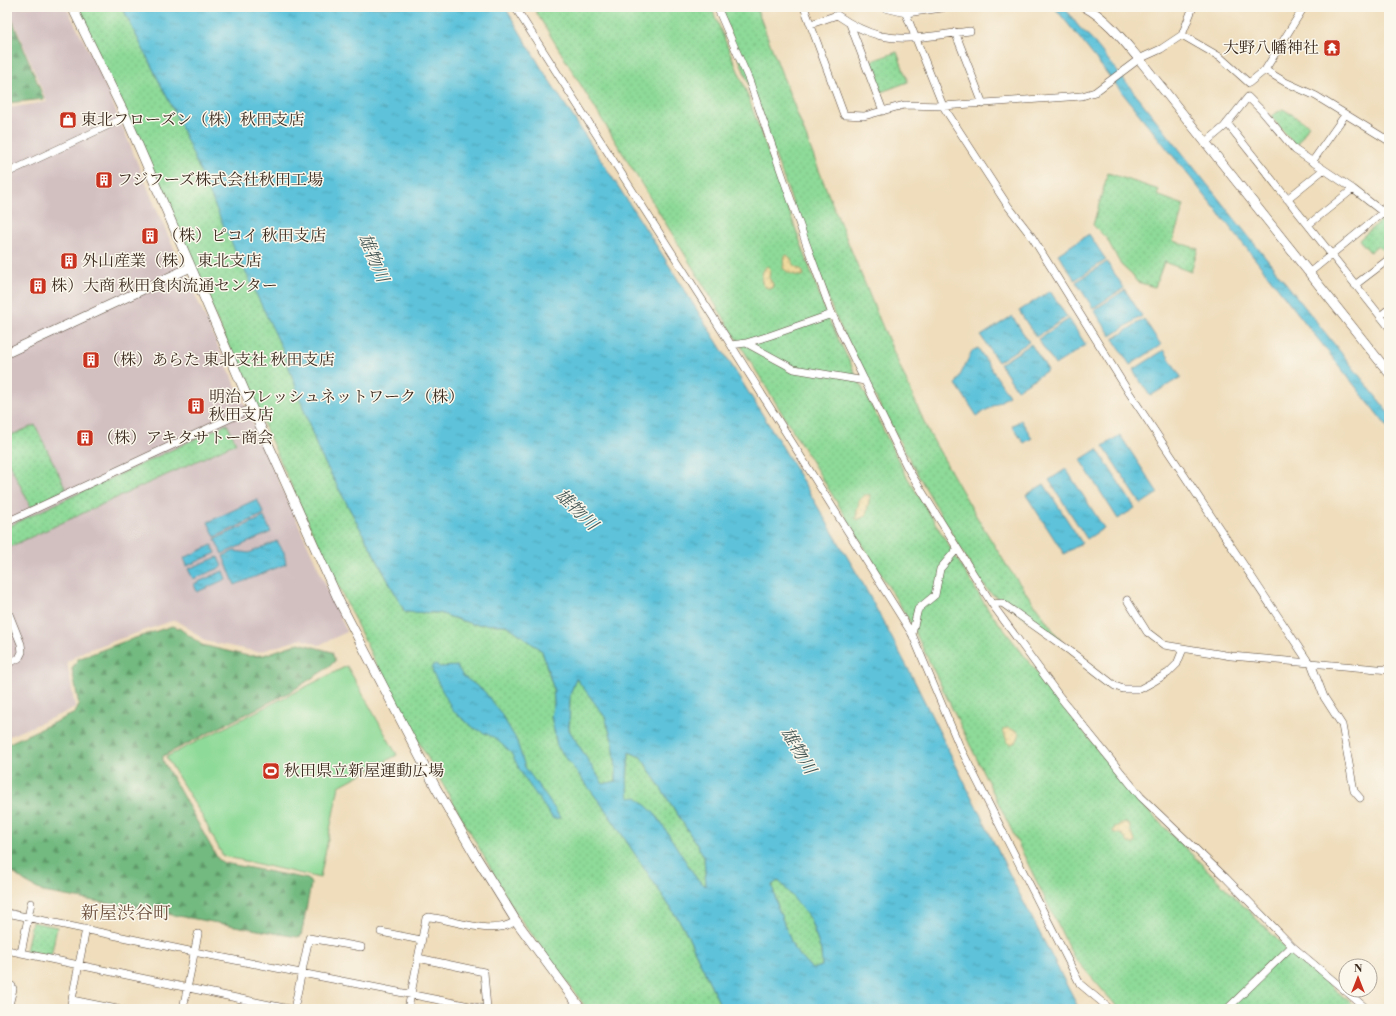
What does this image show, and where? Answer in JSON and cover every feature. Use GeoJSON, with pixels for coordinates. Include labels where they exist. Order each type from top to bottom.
{"type":"FeatureCollection","features":[{"type":"Feature","properties":{"kind":"street"},"geometry":{"type":"LineString","coordinates":[[72,7],[126,117],[252,408],[338,601],[436,788],[516,921],[581,1009]]}},
{"type":"Feature","properties":{"kind":"street"},"geometry":{"type":"LineString","coordinates":[[515,7],[731,345],[912,634],[960,745],[1080,984],[1110,1009]]}},
{"type":"Feature","properties":{"kind":"street"},"geometry":{"type":"LineString","coordinates":[[717,7],[749,80],[832,314],[908,469],[992,604],[1060,697],[1141,797],[1226,878],[1292,946],[1367,1009]]}},
{"type":"Feature","properties":{"kind":"street"},"geometry":{"type":"LineString","coordinates":[[804,7],[844,115],[864,116],[904,105],[944,106],[982,104],[1082,96],[1095,92],[1139,59],[1162,49],[1182,35],[1193,7]]}},
{"type":"Feature","properties":{"kind":"street"},"geometry":{"type":"LineString","coordinates":[[885,7],[904,10],[942,7]]}},
{"type":"Feature","properties":{"kind":"street"},"geometry":{"type":"LineString","coordinates":[[1085,7],[1094,12],[1118,34],[1139,59],[1389,373]]}},
{"type":"Feature","properties":{"kind":"street"},"geometry":{"type":"LineString","coordinates":[[1182,35],[1220,57],[1249,83],[1266,70],[1304,7]]}},
{"type":"Feature","properties":{"kind":"street"},"geometry":{"type":"LineString","coordinates":[[904,10],[944,106],[1008,206],[1032,237],[1128,391],[1310,664],[1324,696],[1342,725],[1354,791],[1360,798]]}},
{"type":"Feature","properties":{"kind":"street"},"geometry":{"type":"LineString","coordinates":[[811,24],[837,15],[850,24],[881,36],[916,38],[970,30]]}},
{"type":"Feature","properties":{"kind":"street"},"geometry":{"type":"LineString","coordinates":[[850,24],[883,111]]}},
{"type":"Feature","properties":{"kind":"street"},"geometry":{"type":"LineString","coordinates":[[955,32],[982,104]]}},
{"type":"Feature","properties":{"kind":"street"},"geometry":{"type":"LineString","coordinates":[[1266,70],[1285,82],[1316,96],[1389,141]]}},
{"type":"Feature","properties":{"kind":"street"},"geometry":{"type":"LineString","coordinates":[[1205,143],[1227,123],[1248,97],[1295,150],[1322,170],[1353,189],[1389,217]]}},
{"type":"Feature","properties":{"kind":"street"},"geometry":{"type":"LineString","coordinates":[[1312,162],[1345,114]]}},
{"type":"Feature","properties":{"kind":"street"},"geometry":{"type":"LineString","coordinates":[[7,173],[126,117]]}},
{"type":"Feature","properties":{"kind":"street"},"geometry":{"type":"LineString","coordinates":[[1227,123],[1389,327]]}},
{"type":"Feature","properties":{"kind":"street"},"geometry":{"type":"LineString","coordinates":[[1287,199],[1322,170]]}},
{"type":"Feature","properties":{"kind":"street"},"geometry":{"type":"LineString","coordinates":[[1308,225],[1353,189]]}},
{"type":"Feature","properties":{"kind":"street"},"geometry":{"type":"LineString","coordinates":[[1309,273],[1382,212],[1389,201]]}},
{"type":"Feature","properties":{"kind":"street"},"geometry":{"type":"LineString","coordinates":[[1356,285],[1389,259]]}},
{"type":"Feature","properties":{"kind":"street"},"geometry":{"type":"LineString","coordinates":[[7,353],[191,267]]}},
{"type":"Feature","properties":{"kind":"street"},"geometry":{"type":"LineString","coordinates":[[1380,316],[1389,309]]}},
{"type":"Feature","properties":{"kind":"street"},"geometry":{"type":"LineString","coordinates":[[731,345],[746,343],[769,336],[832,314]]}},
{"type":"Feature","properties":{"kind":"street"},"geometry":{"type":"LineString","coordinates":[[746,343],[794,368],[865,381]]}},
{"type":"Feature","properties":{"kind":"street"},"geometry":{"type":"LineString","coordinates":[[7,522],[252,408]]}},
{"type":"Feature","properties":{"kind":"street"},"geometry":{"type":"LineString","coordinates":[[912,634],[918,609],[935,595],[940,569],[958,549]]}},
{"type":"Feature","properties":{"kind":"street"},"geometry":{"type":"LineString","coordinates":[[1127,600],[1146,632],[1164,645],[1231,656],[1389,670]]}},
{"type":"Feature","properties":{"kind":"street"},"geometry":{"type":"LineString","coordinates":[[992,604],[1002,603],[1070,651],[1115,686],[1123,689],[1140,689],[1168,673],[1177,664],[1184,649]]}},
{"type":"Feature","properties":{"kind":"street"},"geometry":{"type":"LineString","coordinates":[[7,609],[22,644],[22,652],[19,658],[7,664]]}},
{"type":"Feature","properties":{"kind":"street"},"geometry":{"type":"LineString","coordinates":[[21,953],[31,903]]}},
{"type":"Feature","properties":{"kind":"street"},"geometry":{"type":"LineString","coordinates":[[7,913],[194,952],[486,1009],[484,972],[418,958]]}},
{"type":"Feature","properties":{"kind":"street"},"geometry":{"type":"LineString","coordinates":[[408,1009],[425,921],[429,916],[487,928],[509,926],[516,921]]}},
{"type":"Feature","properties":{"kind":"street"},"geometry":{"type":"LineString","coordinates":[[70,1009],[86,929]]}},
{"type":"Feature","properties":{"kind":"street"},"geometry":{"type":"LineString","coordinates":[[381,932],[421,940]]}},
{"type":"Feature","properties":{"kind":"street"},"geometry":{"type":"LineString","coordinates":[[183,1009],[198,934]]}},
{"type":"Feature","properties":{"kind":"street"},"geometry":{"type":"LineString","coordinates":[[294,1009],[310,938],[361,947]]}},
{"type":"Feature","properties":{"kind":"street"},"geometry":{"type":"LineString","coordinates":[[1227,1009],[1292,946]]}},
{"type":"Feature","properties":{"kind":"street"},"geometry":{"type":"LineString","coordinates":[[7,950],[289,1009]]}},
{"type":"Feature","properties":{"kind":"street"},"geometry":{"type":"LineString","coordinates":[[7,985],[12,986],[13,989],[8,1009]]}},
{"type":"Feature","properties":{"kind":"street"},"geometry":{"type":"LineString","coordinates":[[72,1000],[117,1009]]}},
{"type":"Feature","properties":{"kind":"shaded area"},"geometry":{"type":"Polygon","coordinates":[[[8,7],[66,7],[99,70],[159,215],[347,632],[319,645],[302,639],[258,652],[205,641],[175,620],[84,651],[67,662],[75,708],[7,737],[7,108],[47,102],[8,7]]]}},
{"type":"Feature","properties":{"kind":"green space"},"geometry":{"type":"Polygon","coordinates":[[[7,7],[44,99],[7,103],[7,7]]]}},
{"type":"Feature","properties":{"kind":"green space"},"geometry":{"type":"Polygon","coordinates":[[[76,7],[122,7],[175,113],[282,348],[319,452],[405,612],[439,613],[472,624],[507,625],[542,651],[553,687],[554,703],[551,716],[557,746],[607,812],[684,928],[722,1009],[587,1009],[516,913],[383,679],[305,516],[76,7]]]}},
{"type":"Feature","properties":{"kind":"green space"},"geometry":{"type":"Polygon","coordinates":[[[533,7],[711,7],[743,83],[827,316],[904,472],[987,608],[1138,801],[1284,946],[1338,992],[1338,998],[1345,998],[1358,1009],[1119,1009],[1073,956],[909,620],[533,7]]]}},
{"type":"Feature","properties":{"kind":"green space"},"geometry":{"type":"Polygon","coordinates":[[[720,7],[756,7],[827,191],[881,323],[928,431],[975,514],[1007,566],[1063,644],[989,592],[976,575],[878,402],[834,314],[720,7]]]}},
{"type":"Feature","properties":{"kind":"green space"},"geometry":{"type":"Polygon","coordinates":[[[897,52],[908,82],[881,92],[869,62],[897,52]]]}},
{"type":"Feature","properties":{"kind":"green space"},"geometry":{"type":"Polygon","coordinates":[[[1283,109],[1309,125],[1296,147],[1271,116],[1283,109]]]}},
{"type":"Feature","properties":{"kind":"green space"},"geometry":{"type":"Polygon","coordinates":[[[1108,173],[1159,190],[1157,195],[1184,205],[1173,241],[1198,249],[1191,272],[1164,262],[1155,287],[1137,282],[1121,265],[1107,239],[1093,225],[1108,173]]]}},
{"type":"Feature","properties":{"kind":"green space"},"geometry":{"type":"Polygon","coordinates":[[[1385,220],[1389,223],[1389,255],[1387,256],[1378,245],[1370,252],[1359,240],[1380,221],[1385,220]]]}},
{"type":"Feature","properties":{"kind":"green space"},"geometry":{"type":"Polygon","coordinates":[[[227,424],[236,443],[7,548],[7,527],[227,424]]]}},
{"type":"Feature","properties":{"kind":"green space"},"geometry":{"type":"Polygon","coordinates":[[[35,425],[66,489],[31,507],[7,459],[7,437],[35,425]]]}},
{"type":"Feature","properties":{"kind":"green space"},"geometry":{"type":"Polygon","coordinates":[[[172,626],[179,628],[202,645],[248,656],[264,655],[299,643],[332,652],[335,661],[329,667],[292,691],[163,756],[163,761],[218,859],[224,863],[308,879],[311,884],[301,936],[297,937],[43,892],[25,882],[7,868],[7,744],[75,713],[79,705],[72,669],[78,659],[172,626]]]}},
{"type":"Feature","properties":{"kind":"green space","name":"秋田県立新屋運動広場"},"geometry":{"type":"Polygon","coordinates":[[[347,666],[397,755],[339,786],[320,878],[223,856],[201,814],[166,757],[347,666]]]}},
{"type":"Feature","properties":{"kind":"green space"},"geometry":{"type":"Polygon","coordinates":[[[576,677],[605,717],[613,743],[616,781],[603,785],[569,730],[570,695],[576,677]]]}},
{"type":"Feature","properties":{"kind":"green space"},"geometry":{"type":"Polygon","coordinates":[[[629,752],[641,757],[704,856],[706,886],[697,880],[629,798],[627,780],[629,752]]]}},
{"type":"Feature","properties":{"kind":"green space"},"geometry":{"type":"Polygon","coordinates":[[[780,880],[810,919],[821,951],[822,966],[812,969],[794,949],[778,908],[772,884],[780,880]]]}},
{"type":"Feature","properties":{"kind":"green space"},"geometry":{"type":"Polygon","coordinates":[[[32,922],[57,927],[51,956],[26,951],[32,922]]]}},
{"type":"Feature","properties":{"kind":"sand"},"geometry":{"type":"Polygon","coordinates":[[[787,255],[794,265],[802,270],[803,276],[792,274],[783,268],[785,256],[787,255]]]}},
{"type":"Feature","properties":{"kind":"sand"},"geometry":{"type":"Polygon","coordinates":[[[767,266],[770,269],[769,278],[773,284],[772,288],[765,286],[762,280],[764,269],[767,266]]]}},
{"type":"Feature","properties":{"kind":"sand"},"geometry":{"type":"Polygon","coordinates":[[[865,495],[870,495],[866,516],[856,519],[859,501],[865,495]]]}},
{"type":"Feature","properties":{"kind":"sand"},"geometry":{"type":"Polygon","coordinates":[[[1008,728],[1018,732],[1019,737],[1016,742],[1011,744],[1008,743],[1003,731],[1004,729],[1008,728]]]}},
{"type":"Feature","properties":{"kind":"sand"},"geometry":{"type":"Polygon","coordinates":[[[1128,823],[1130,826],[1130,831],[1135,841],[1133,844],[1128,843],[1123,835],[1113,832],[1115,827],[1128,823]]]}},
{"type":"Feature","properties":{"kind":"water","name":"雄物川"},"geometry":{"type":"Polygon","coordinates":[[[122,7],[505,7],[542,69],[660,251],[779,441],[862,582],[911,674],[1017,889],[1079,1009],[722,1009],[684,928],[607,812],[557,746],[551,716],[554,703],[553,687],[542,651],[507,625],[472,624],[439,613],[405,612],[319,452],[282,348],[225,229],[175,113],[122,7]],[[576,678],[570,695],[569,730],[603,784],[616,781],[613,743],[605,717],[576,678]],[[629,752],[627,780],[629,798],[637,797],[656,815],[697,879],[706,886],[704,856],[641,757],[629,752]],[[779,880],[772,885],[778,908],[794,949],[812,969],[822,966],[821,951],[810,919],[779,880]]]}},
{"type":"Feature","properties":{"kind":"water"},"geometry":{"type":"Polygon","coordinates":[[[1054,7],[1064,7],[1079,27],[1090,37],[1389,413],[1389,429],[1231,228],[1054,7]]]}},
{"type":"Feature","properties":{"kind":"water"},"geometry":{"type":"Polygon","coordinates":[[[1089,234],[1106,260],[1075,280],[1058,254],[1089,234]]]}},
{"type":"Feature","properties":{"kind":"water"},"geometry":{"type":"Polygon","coordinates":[[[1107,262],[1124,288],[1093,308],[1076,282],[1107,262]]]}},
{"type":"Feature","properties":{"kind":"water"},"geometry":{"type":"Polygon","coordinates":[[[1125,290],[1142,316],[1111,336],[1094,310],[1125,290]]]}},
{"type":"Feature","properties":{"kind":"water"},"geometry":{"type":"Polygon","coordinates":[[[1050,291],[1067,317],[1036,337],[1019,311],[1050,291]]]}},
{"type":"Feature","properties":{"kind":"water"},"geometry":{"type":"Polygon","coordinates":[[[1012,316],[1029,342],[998,362],[981,336],[1012,316]]]}},
{"type":"Feature","properties":{"kind":"water"},"geometry":{"type":"Polygon","coordinates":[[[1069,319],[1086,345],[1055,365],[1038,339],[1069,319]]]}},
{"type":"Feature","properties":{"kind":"water"},"geometry":{"type":"Polygon","coordinates":[[[1144,319],[1161,345],[1130,365],[1113,339],[1144,319]]]}},
{"type":"Feature","properties":{"kind":"water"},"geometry":{"type":"Polygon","coordinates":[[[1031,344],[1048,370],[1017,390],[1000,364],[1031,344]]]}},
{"type":"Feature","properties":{"kind":"water"},"geometry":{"type":"Polygon","coordinates":[[[978,348],[1009,396],[977,416],[956,384],[972,351],[978,348]]]}},
{"type":"Feature","properties":{"kind":"water"},"geometry":{"type":"Polygon","coordinates":[[[1164,350],[1181,377],[1150,396],[1133,370],[1164,350]]]}},
{"type":"Feature","properties":{"kind":"water"},"geometry":{"type":"Polygon","coordinates":[[[1021,420],[1032,438],[1024,443],[1012,426],[1021,420]]]}},
{"type":"Feature","properties":{"kind":"water"},"geometry":{"type":"Polygon","coordinates":[[[1120,435],[1158,493],[1141,504],[1103,446],[1120,435]]]}},
{"type":"Feature","properties":{"kind":"water"},"geometry":{"type":"Polygon","coordinates":[[[1097,449],[1135,508],[1118,519],[1080,460],[1097,449]]]}},
{"type":"Feature","properties":{"kind":"water"},"geometry":{"type":"Polygon","coordinates":[[[1066,469],[1104,528],[1087,539],[1049,480],[1066,469]]]}},
{"type":"Feature","properties":{"kind":"water"},"geometry":{"type":"Polygon","coordinates":[[[1044,484],[1082,543],[1064,554],[1026,495],[1044,484]]]}},
{"type":"Feature","properties":{"kind":"water"},"geometry":{"type":"Polygon","coordinates":[[[257,499],[264,514],[215,537],[208,522],[257,499]]]}},
{"type":"Feature","properties":{"kind":"water"},"geometry":{"type":"Polygon","coordinates":[[[264,517],[271,532],[222,554],[215,539],[264,517]]]}},
{"type":"Feature","properties":{"kind":"water"},"geometry":{"type":"Polygon","coordinates":[[[277,541],[284,552],[286,564],[235,585],[223,556],[234,551],[249,553],[277,541]]]}},
{"type":"Feature","properties":{"kind":"water"},"geometry":{"type":"Polygon","coordinates":[[[212,545],[216,553],[187,566],[184,558],[212,545]]]}},
{"type":"Feature","properties":{"kind":"water"},"geometry":{"type":"Polygon","coordinates":[[[218,557],[222,567],[193,579],[188,569],[218,557]]]}},
{"type":"Feature","properties":{"kind":"water"},"geometry":{"type":"Polygon","coordinates":[[[223,571],[226,579],[197,592],[194,584],[223,571]]]}},
{"type":"Feature","properties":{"kind":"water"},"geometry":{"type":"Polygon","coordinates":[[[434,664],[440,667],[457,666],[463,676],[484,691],[500,712],[516,739],[525,767],[560,818],[553,819],[523,776],[511,753],[495,738],[474,728],[453,711],[433,673],[432,668],[434,664]]]}},
{"type":"Feature","properties":{"kind":"place","name":"大野八幡神社"},"geometry":{"type":"Point","coordinates":[1332,48]}},
{"type":"Feature","properties":{"kind":"place","name":"東北フローズン（株）秋田支店"},"geometry":{"type":"Point","coordinates":[68,120]}},
{"type":"Feature","properties":{"kind":"place","name":"フジフーズ株式会社秋田工場"},"geometry":{"type":"Point","coordinates":[104,180]}},
{"type":"Feature","properties":{"kind":"place","name":"（株）ピコイ 秋田支店"},"geometry":{"type":"Point","coordinates":[150,236]}},
{"type":"Feature","properties":{"kind":"place","name":"外山産業（株） 東北支店"},"geometry":{"type":"Point","coordinates":[69,261]}},
{"type":"Feature","properties":{"kind":"place","name":"株）大商 秋田食肉流通センター"},"geometry":{"type":"Point","coordinates":[38,286]}},
{"type":"Feature","properties":{"kind":"place","name":"（株）あらた 東北支社 秋田支店"},"geometry":{"type":"Point","coordinates":[91,360]}},
{"type":"Feature","properties":{"kind":"place","name":"明治フレッシュネットワーク（株） 秋田支店"},"geometry":{"type":"Point","coordinates":[196,406]}},
{"type":"Feature","properties":{"kind":"place","name":"（株）アキタサトー商会"},"geometry":{"type":"Point","coordinates":[85,438]}},
{"type":"Feature","properties":{"kind":"place","name":"秋田県立新屋運動広場"},"geometry":{"type":"Point","coordinates":[271,771]}},
{"type":"Feature","properties":{"kind":"district","name":"新屋渋谷町"},"geometry":{"type":"Point","coordinates":[126,913]}}]}
